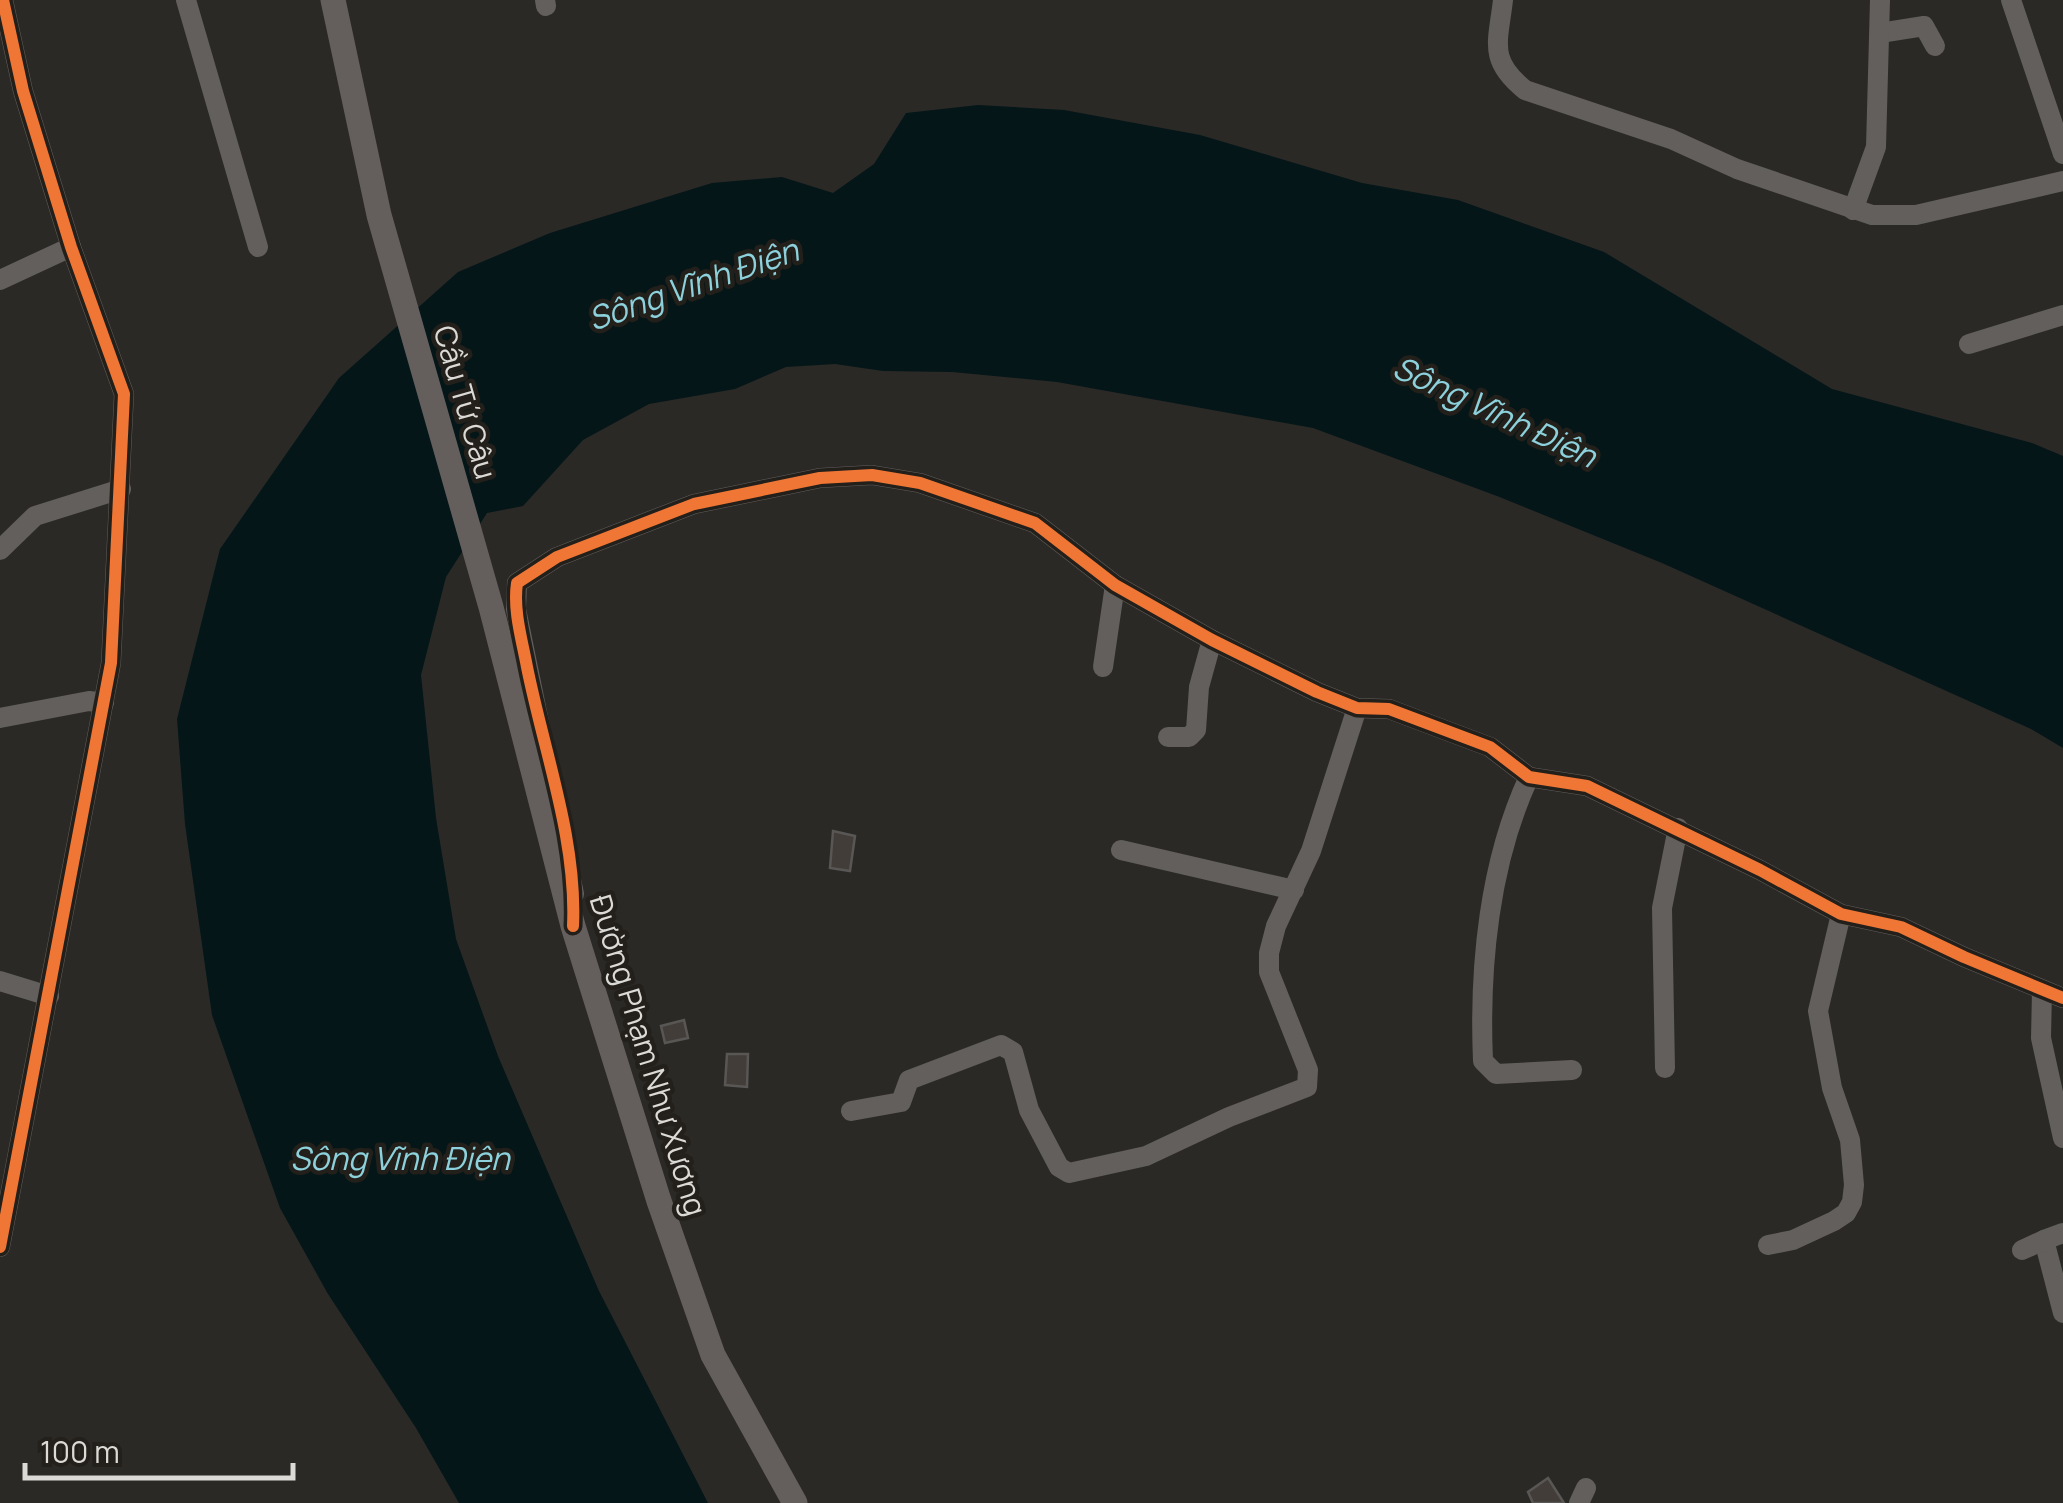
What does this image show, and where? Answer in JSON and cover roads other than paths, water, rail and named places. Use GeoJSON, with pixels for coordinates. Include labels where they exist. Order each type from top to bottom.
{"type":"FeatureCollection","features":[{"type":"Feature","properties":{"kind":"main road","name":"Cầu Tứ Câu"},"geometry":{"type":"LineString","coordinates":[[332,0],[379,215],[491,607]]}},
{"type":"Feature","properties":{"kind":"main road","name":"Đường Phạm Như Xương"},"geometry":{"type":"LineString","coordinates":[[491,607],[572,926],[659,1202],[713,1354],[795,1503]]}},
{"type":"Feature","properties":{"kind":"street"},"geometry":{"type":"LineString","coordinates":[[0,1247],[111,663],[124,394],[71,247],[23,91],[3,0]]}},
{"type":"Feature","properties":{"kind":"street"},"geometry":{"type":"LineString","coordinates":[[186,0],[258,247]]}},
{"type":"Feature","properties":{"kind":"street"},"geometry":{"type":"LineString","coordinates":[[1503,0],[1499,61],[1510,78],[1525,90],[1671,139],[1736,168],[1853,210],[1883,216],[1916,215],[2063,181]]}},
{"type":"Feature","properties":{"kind":"street"},"geometry":{"type":"LineString","coordinates":[[1853,210],[1876,147],[1880,0]]}},
{"type":"Feature","properties":{"kind":"street"},"geometry":{"type":"LineString","coordinates":[[2011,0],[2063,154]]}},
{"type":"Feature","properties":{"kind":"street"},"geometry":{"type":"LineString","coordinates":[[1880,33],[1924,26],[1936,46]]}},
{"type":"Feature","properties":{"kind":"street"},"geometry":{"type":"LineString","coordinates":[[0,280],[71,247]]}},
{"type":"Feature","properties":{"kind":"street"},"geometry":{"type":"LineString","coordinates":[[1969,344],[2063,315]]}},
{"type":"Feature","properties":{"kind":"street"},"geometry":{"type":"LineString","coordinates":[[572,926],[574,885],[516,609],[516,584],[557,557],[694,504],[820,478],[872,475],[920,483],[1035,523],[1115,585],[1316,692],[1357,708],[1390,708],[1490,747],[1530,777],[1587,786],[1678,828],[1841,914],[1901,926],[2063,998]]}},
{"type":"Feature","properties":{"kind":"street"},"geometry":{"type":"LineString","coordinates":[[0,550],[35,516],[121,489]]}},
{"type":"Feature","properties":{"kind":"street"},"geometry":{"type":"LineString","coordinates":[[1102,667],[1115,585]]}},
{"type":"Feature","properties":{"kind":"street"},"geometry":{"type":"LineString","coordinates":[[1168,737],[1189,736],[1196,730],[1199,687],[1212,640]]}},
{"type":"Feature","properties":{"kind":"street"},"geometry":{"type":"LineString","coordinates":[[0,718],[80,702],[104,703]]}},
{"type":"Feature","properties":{"kind":"street"},"geometry":{"type":"LineString","coordinates":[[851,1111],[901,1102],[909,1080],[1007,1046],[1013,1052],[1029,1110],[1059,1167],[1069,1173],[1146,1156],[1229,1117],[1302,1091],[1310,1083],[1308,1070],[1269,972],[1276,926],[1311,851],[1357,708]]}},
{"type":"Feature","properties":{"kind":"street"},"geometry":{"type":"LineString","coordinates":[[1530,777],[1509,828],[1487,942],[1481,1021],[1483,1061],[1496,1074],[1572,1070]]}},
{"type":"Feature","properties":{"kind":"street"},"geometry":{"type":"LineString","coordinates":[[1665,1068],[1662,908],[1678,828]]}},
{"type":"Feature","properties":{"kind":"street"},"geometry":{"type":"LineString","coordinates":[[1121,850],[1294,890]]}},
{"type":"Feature","properties":{"kind":"street"},"geometry":{"type":"LineString","coordinates":[[1768,1245],[1794,1240],[1834,1221],[1846,1213],[1852,1202],[1850,1140],[1836,1104],[1830,1058],[1819,1026],[1820,994],[1841,914]]}},
{"type":"Feature","properties":{"kind":"street"},"geometry":{"type":"LineString","coordinates":[[0,981],[50,996]]}},
{"type":"Feature","properties":{"kind":"street"},"geometry":{"type":"LineString","coordinates":[[2042,990],[2041,1038],[2063,1138]]}},
{"type":"Feature","properties":{"kind":"street"},"geometry":{"type":"LineString","coordinates":[[2022,1250],[2054,1236],[2063,1313]]}},
{"type":"Feature","properties":{"kind":"water","name":"Sông Vĩnh Điện"},"geometry":{"type":"Polygon","coordinates":[[[978,105],[1064,110],[1200,135],[1362,183],[1458,200],[1604,252],[1832,389],[2032,443],[2063,456],[2063,748],[2031,729],[1662,563],[1313,428],[1057,382],[952,372],[883,371],[835,364],[786,367],[735,389],[649,404],[583,440],[523,506],[487,513],[446,577],[421,675],[436,818],[456,939],[498,1056],[599,1291],[708,1503],[459,1503],[416,1428],[328,1294],[280,1208],[212,1015],[185,824],[177,719],[220,549],[339,378],[458,272],[550,233],[712,183],[782,177],[833,193],[874,164],[906,113],[978,105]]]}}]}
